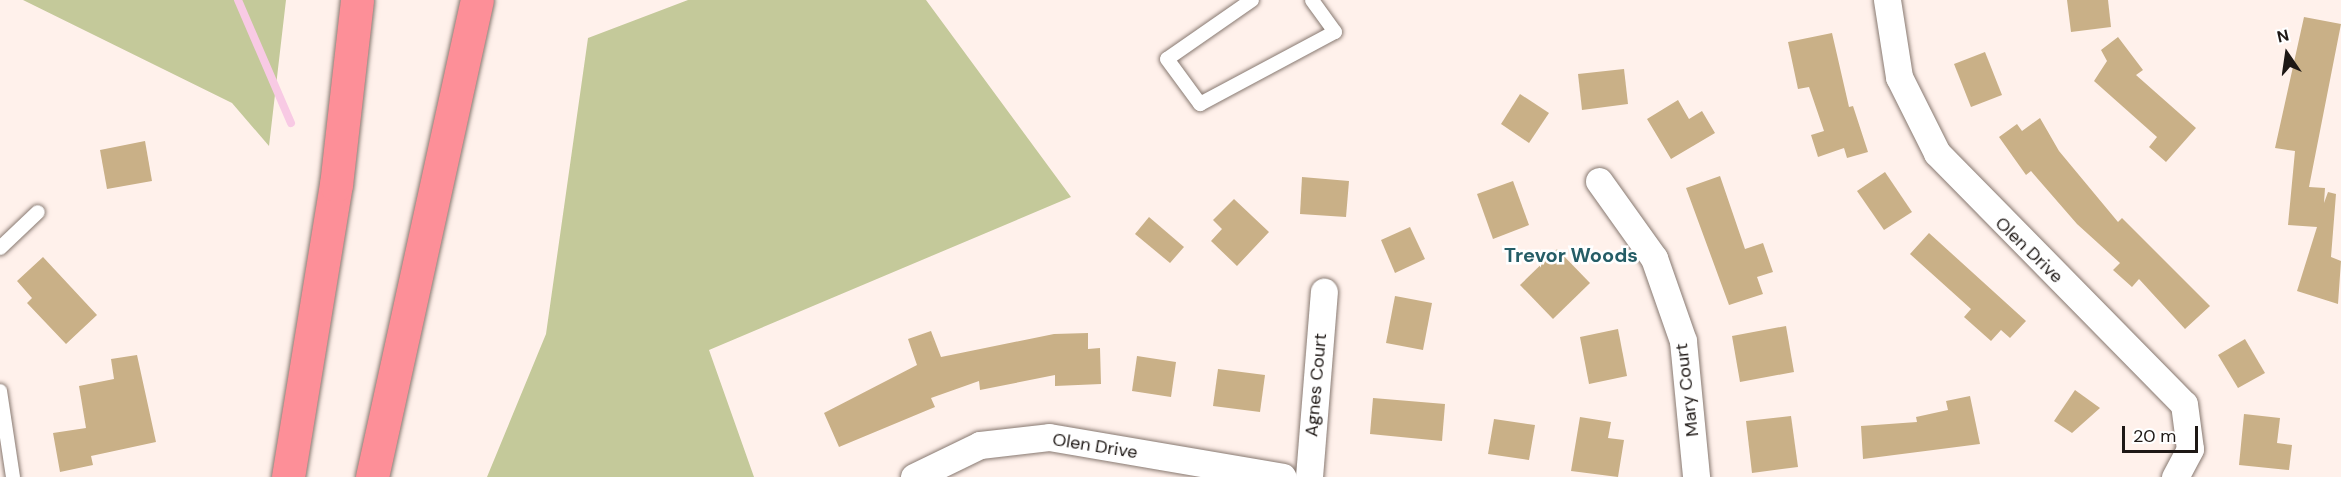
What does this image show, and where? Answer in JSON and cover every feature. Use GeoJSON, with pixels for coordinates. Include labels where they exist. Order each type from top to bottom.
{"type":"FeatureCollection","features":[{"type":"Feature","properties":{"kind":"highway"},"geometry":{"type":"LineString","coordinates":[[288,477],[309,365],[357,0]]}},
{"type":"Feature","properties":{"kind":"highway"},"geometry":{"type":"LineString","coordinates":[[372,477],[477,0]]}},
{"type":"Feature","properties":{"kind":"highway"},"geometry":{"type":"LineString","coordinates":[[269,477],[309,365]]}},
{"type":"Feature","properties":{"kind":"street","name":"Olen Drive"},"geometry":{"type":"LineString","coordinates":[[1887,0],[1899,77],[1937,153],[2184,404],[2190,450],[2175,477]]}},
{"type":"Feature","properties":{"kind":"street","name":"Mary Court"},"geometry":{"type":"LineString","coordinates":[[1599,181],[1654,258],[1679,331],[1696,477]]}},
{"type":"Feature","properties":{"kind":"street","name":"Agnes Court"},"geometry":{"type":"LineString","coordinates":[[1309,477],[1324,292]]}},
{"type":"Feature","properties":{"kind":"street","name":"Olen Drive"},"geometry":{"type":"LineString","coordinates":[[914,477],[980,445],[1049,437],[1283,477]]}},
{"type":"Feature","properties":{"kind":"lane"},"geometry":{"type":"LineString","coordinates":[[1252,0],[1167,58],[1200,104],[1335,32],[1312,0]]}},
{"type":"Feature","properties":{"kind":"lane"},"geometry":{"type":"LineString","coordinates":[[0,249],[38,212]]}},
{"type":"Feature","properties":{"kind":"lane"},"geometry":{"type":"LineString","coordinates":[[0,391],[14,477]]}},
{"type":"Feature","properties":{"kind":"green space"},"geometry":{"type":"Polygon","coordinates":[[[23,0],[286,0],[269,146],[232,103],[23,0]]]}},
{"type":"Feature","properties":{"kind":"green space"},"geometry":{"type":"Polygon","coordinates":[[[688,0],[926,0],[1071,197],[709,350],[754,477],[487,477],[546,334],[588,38],[688,0]]]}},
{"type":"Feature","properties":{"kind":"building"},"geometry":{"type":"Polygon","coordinates":[[[2067,0],[2108,0],[2111,27],[2071,32],[2067,0]]]}},
{"type":"Feature","properties":{"kind":"building"},"geometry":{"type":"Polygon","coordinates":[[[2304,17],[2341,24],[2309,187],[2325,188],[2324,203],[2328,192],[2336,194],[2331,257],[2341,261],[2338,304],[2297,291],[2317,227],[2288,225],[2295,151],[2275,148],[2304,17]]]}},
{"type":"Feature","properties":{"kind":"building"},"geometry":{"type":"Polygon","coordinates":[[[1832,33],[1849,107],[1853,106],[1868,152],[1847,158],[1844,148],[1818,157],[1811,135],[1824,131],[1809,87],[1798,89],[1788,42],[1832,33]]]}},
{"type":"Feature","properties":{"kind":"building"},"geometry":{"type":"Polygon","coordinates":[[[2118,37],[2143,70],[2136,75],[2196,128],[2166,162],[2149,147],[2157,137],[2094,81],[2107,61],[2101,50],[2118,37]]]}},
{"type":"Feature","properties":{"kind":"building"},"geometry":{"type":"Polygon","coordinates":[[[1985,52],[2002,95],[1971,107],[1954,64],[1985,52]]]}},
{"type":"Feature","properties":{"kind":"building"},"geometry":{"type":"Polygon","coordinates":[[[1624,69],[1628,104],[1582,110],[1578,74],[1624,69]]]}},
{"type":"Feature","properties":{"kind":"building"},"geometry":{"type":"Polygon","coordinates":[[[1520,94],[1549,113],[1529,143],[1501,124],[1520,94]]]}},
{"type":"Feature","properties":{"kind":"building"},"geometry":{"type":"Polygon","coordinates":[[[1678,100],[1689,119],[1702,111],[1715,133],[1671,159],[1647,119],[1678,100]]]}},
{"type":"Feature","properties":{"kind":"building"},"geometry":{"type":"Polygon","coordinates":[[[2040,118],[2059,151],[2118,222],[2122,218],[2210,306],[2185,329],[2139,279],[2132,287],[2113,270],[2120,263],[2077,224],[2031,171],[2026,175],[1999,137],[2017,124],[2022,131],[2040,118]]]}},
{"type":"Feature","properties":{"kind":"building"},"geometry":{"type":"Polygon","coordinates":[[[145,141],[152,181],[107,189],[100,150],[145,141]]]}},
{"type":"Feature","properties":{"kind":"building"},"geometry":{"type":"Polygon","coordinates":[[[1885,172],[1912,212],[1884,230],[1857,191],[1885,172]]]}},
{"type":"Feature","properties":{"kind":"building"},"geometry":{"type":"Polygon","coordinates":[[[1720,176],[1745,249],[1763,243],[1773,272],[1757,277],[1763,294],[1729,305],[1686,188],[1720,176]]]}},
{"type":"Feature","properties":{"kind":"building"},"geometry":{"type":"Polygon","coordinates":[[[1302,177],[1349,181],[1346,217],[1300,214],[1302,177]]]}},
{"type":"Feature","properties":{"kind":"building"},"geometry":{"type":"Polygon","coordinates":[[[1513,181],[1529,225],[1493,239],[1477,194],[1513,181]]]}},
{"type":"Feature","properties":{"kind":"building"},"geometry":{"type":"Polygon","coordinates":[[[1234,199],[1269,232],[1237,266],[1211,241],[1222,229],[1213,220],[1234,199]]]}},
{"type":"Feature","properties":{"kind":"building"},"geometry":{"type":"Polygon","coordinates":[[[1149,217],[1184,247],[1170,263],[1135,234],[1149,217]]]}},
{"type":"Feature","properties":{"kind":"building"},"geometry":{"type":"Polygon","coordinates":[[[1410,227],[1425,259],[1395,273],[1381,240],[1410,227]]]}},
{"type":"Feature","properties":{"kind":"building"},"geometry":{"type":"Polygon","coordinates":[[[1929,233],[2026,321],[2010,338],[2001,330],[1991,341],[1964,317],[1971,309],[1910,254],[1929,233]]]}},
{"type":"Feature","properties":{"kind":"building"},"geometry":{"type":"Polygon","coordinates":[[[1557,249],[1590,283],[1553,319],[1520,285],[1557,249]]]}},
{"type":"Feature","properties":{"kind":"building"},"geometry":{"type":"Polygon","coordinates":[[[43,257],[97,315],[66,344],[27,303],[32,298],[17,281],[43,257]]]}},
{"type":"Feature","properties":{"kind":"building"},"geometry":{"type":"Polygon","coordinates":[[[1395,296],[1432,303],[1423,350],[1386,343],[1395,296]]]}},
{"type":"Feature","properties":{"kind":"building"},"geometry":{"type":"Polygon","coordinates":[[[1786,326],[1794,372],[1740,382],[1732,336],[1786,326]]]}},
{"type":"Feature","properties":{"kind":"building"},"geometry":{"type":"Polygon","coordinates":[[[1618,329],[1627,376],[1589,384],[1580,337],[1618,329]]]}},
{"type":"Feature","properties":{"kind":"building"},"geometry":{"type":"Polygon","coordinates":[[[931,331],[941,357],[1054,334],[1088,333],[1088,349],[1100,348],[1101,384],[1055,386],[1055,375],[980,390],[979,381],[931,398],[935,407],[839,447],[824,413],[917,365],[908,339],[931,331]]]}},
{"type":"Feature","properties":{"kind":"building"},"geometry":{"type":"Polygon","coordinates":[[[2245,339],[2265,373],[2238,388],[2218,355],[2245,339]]]}},
{"type":"Feature","properties":{"kind":"building"},"geometry":{"type":"Polygon","coordinates":[[[137,355],[156,442],[91,456],[93,465],[60,472],[53,433],[86,428],[79,386],[114,379],[111,359],[137,355]]]}},
{"type":"Feature","properties":{"kind":"building"},"geometry":{"type":"Polygon","coordinates":[[[1137,356],[1176,362],[1171,397],[1132,391],[1137,356]]]}},
{"type":"Feature","properties":{"kind":"building"},"geometry":{"type":"Polygon","coordinates":[[[1218,369],[1265,375],[1260,412],[1213,406],[1218,369]]]}},
{"type":"Feature","properties":{"kind":"building"},"geometry":{"type":"Polygon","coordinates":[[[2075,390],[2100,408],[2072,433],[2054,421],[2075,390]]]}},
{"type":"Feature","properties":{"kind":"building"},"geometry":{"type":"Polygon","coordinates":[[[1970,396],[1980,444],[1863,459],[1861,426],[1917,422],[1916,417],[1948,410],[1946,401],[1970,396]]]}},
{"type":"Feature","properties":{"kind":"building"},"geometry":{"type":"Polygon","coordinates":[[[1373,398],[1445,404],[1442,441],[1370,434],[1373,398]]]}},
{"type":"Feature","properties":{"kind":"building"},"geometry":{"type":"Polygon","coordinates":[[[2244,414],[2280,418],[2277,443],[2292,445],[2289,470],[2239,465],[2244,414]]]}},
{"type":"Feature","properties":{"kind":"building"},"geometry":{"type":"Polygon","coordinates":[[[1791,416],[1798,467],[1752,473],[1746,421],[1791,416]]]}},
{"type":"Feature","properties":{"kind":"building"},"geometry":{"type":"Polygon","coordinates":[[[1580,417],[1611,422],[1608,438],[1624,440],[1618,477],[1571,471],[1580,417]]]}},
{"type":"Feature","properties":{"kind":"building"},"geometry":{"type":"Polygon","coordinates":[[[1494,419],[1535,425],[1529,460],[1488,454],[1494,419]]]}},
{"type":"Feature","properties":{"kind":"waterway"},"geometry":{"type":"LineString","coordinates":[[238,0],[291,123]]}},
{"type":"Feature","properties":{"kind":"district","name":"Trevor Woods"},"geometry":{"type":"Point","coordinates":[1571,255]}}]}
